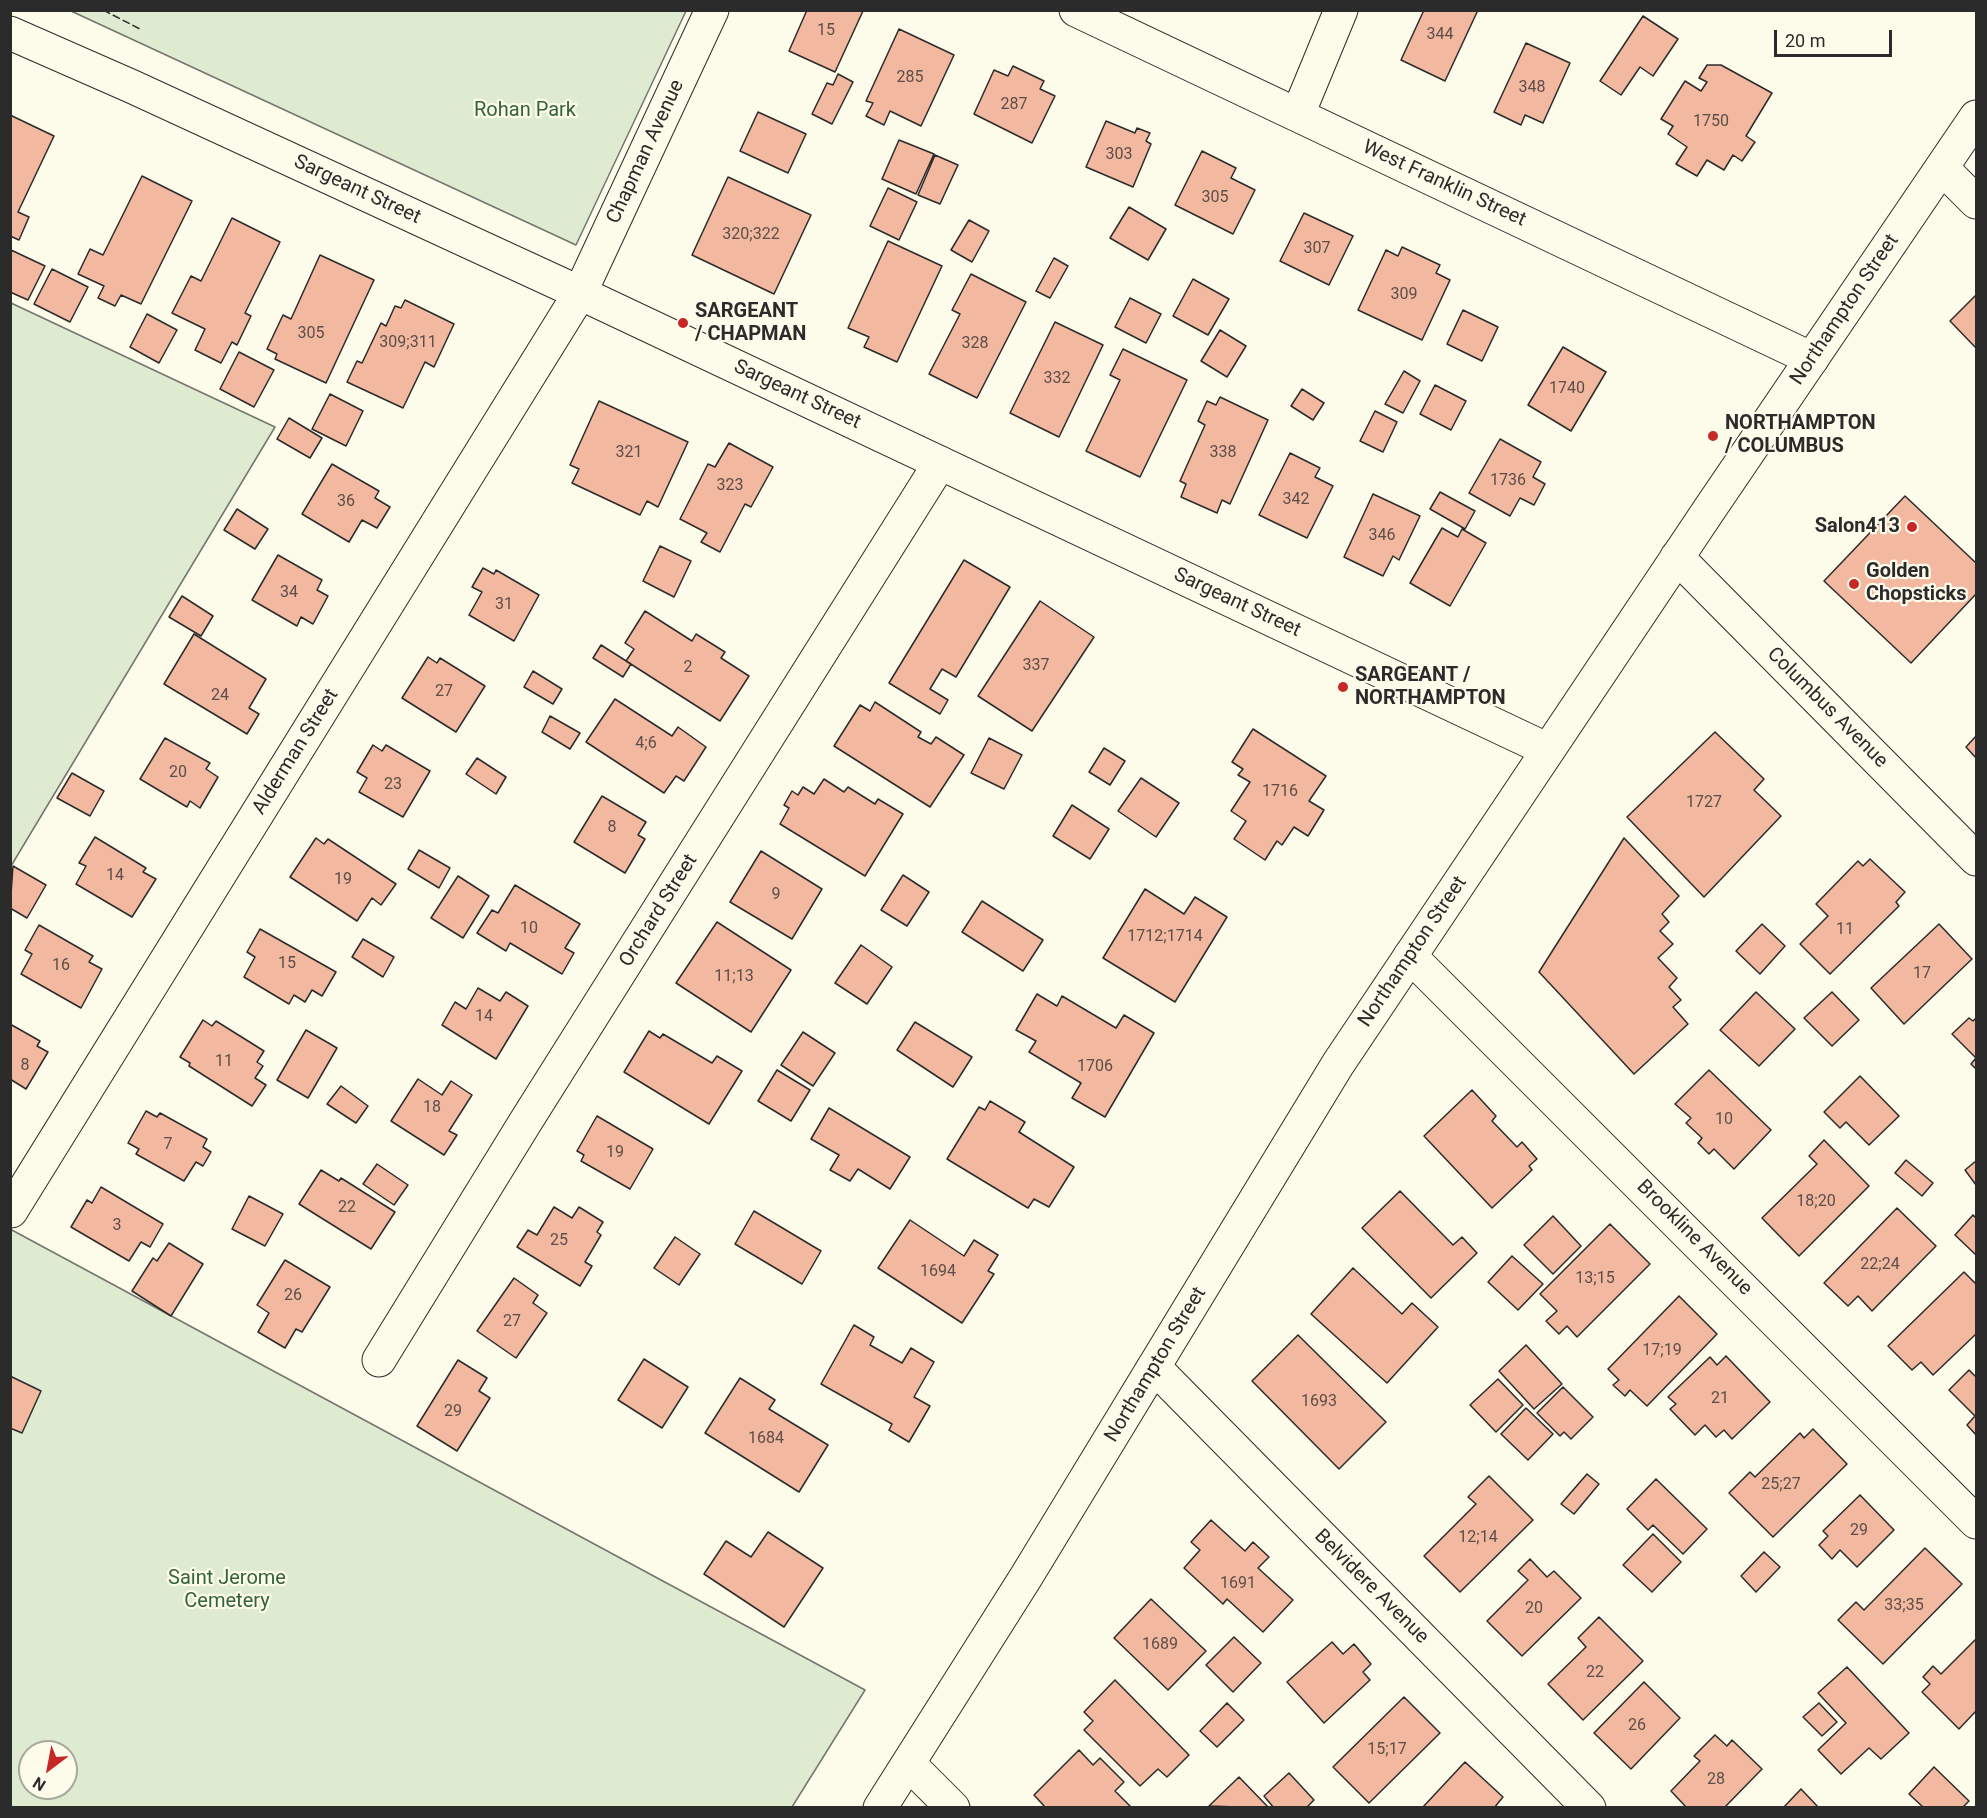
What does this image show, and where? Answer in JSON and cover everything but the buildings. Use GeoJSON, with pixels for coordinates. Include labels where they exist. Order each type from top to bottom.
{"type":"FeatureCollection","features":[{"type":"Feature","properties":{"kind":"street","name":"Chapman Avenue"},"geometry":{"type":"LineString","coordinates":[[580,293],[711,10]]}},
{"type":"Feature","properties":{"kind":"street","name":"West Franklin Street"},"geometry":{"type":"LineString","coordinates":[[1076,10],[1812,359]]}},
{"type":"Feature","properties":{"kind":"street"},"geometry":{"type":"LineString","coordinates":[[1298,114],[1341,10]]}},
{"type":"Feature","properties":{"kind":"street","name":"Sargeant Street"},"geometry":{"type":"LineString","coordinates":[[10,33],[133,87],[580,293],[1548,750]]}},
{"type":"Feature","properties":{"kind":"street","name":"Northampton Street"},"geometry":{"type":"LineString","coordinates":[[880,1808],[1154,1367],[1338,1064],[1677,557],[1977,117]]}},
{"type":"Feature","properties":{"kind":"street"},"geometry":{"type":"LineString","coordinates":[[1942,168],[1977,202]]}},
{"type":"Feature","properties":{"kind":"street","name":"Alderman Street"},"geometry":{"type":"LineString","coordinates":[[11,1211],[580,293]]}},
{"type":"Feature","properties":{"kind":"street","name":"Orchard Street"},"geometry":{"type":"LineString","coordinates":[[379,1360],[526,1121],[940,463]]}},
{"type":"Feature","properties":{"kind":"street","name":"Columbus Avenue"},"geometry":{"type":"LineString","coordinates":[[1677,557],[1977,859]]}},
{"type":"Feature","properties":{"kind":"street","name":"Brookline Avenue"},"geometry":{"type":"LineString","coordinates":[[1410,956],[1977,1521]]}},
{"type":"Feature","properties":{"kind":"street","name":"Belvidere Avenue"},"geometry":{"type":"LineString","coordinates":[[1154,1367],[1589,1808]]}},
{"type":"Feature","properties":{"kind":"street"},"geometry":{"type":"LineString","coordinates":[[909,1764],[952,1808]]}},
{"type":"Feature","properties":{"kind":"green space","name":"Rohan Park"},"geometry":{"type":"Polygon","coordinates":[[[686,10],[576,245],[71,11],[686,10]]]}},
{"type":"Feature","properties":{"kind":"green space"},"geometry":{"type":"Polygon","coordinates":[[[11,303],[275,427],[11,866],[11,303]]]}},
{"type":"Feature","properties":{"kind":"green space","name":"Saint Jerome Cemetery"},"geometry":{"type":"Polygon","coordinates":[[[10,1229],[865,1690],[792,1807],[11,1807],[10,1229]]]}},
{"type":"Feature","properties":{"kind":"fence"},"geometry":{"type":"LineString","coordinates":[[103,10],[140,29]]}},
{"type":"Feature","properties":{"kind":"place","name":"SARGEANT / CHAPMAN"},"geometry":{"type":"Point","coordinates":[683,323]}},
{"type":"Feature","properties":{"kind":"place","name":"NORTHAMPTON / COLUMBUS"},"geometry":{"type":"Point","coordinates":[1713,436]}},
{"type":"Feature","properties":{"kind":"place","name":"Salon413"},"geometry":{"type":"Point","coordinates":[1912,527]}},
{"type":"Feature","properties":{"kind":"place","name":"Golden Chopsticks"},"geometry":{"type":"Point","coordinates":[1854,584]}},
{"type":"Feature","properties":{"kind":"place","name":"SARGEANT / NORTHAMPTON"},"geometry":{"type":"Point","coordinates":[1343,687]}}]}
